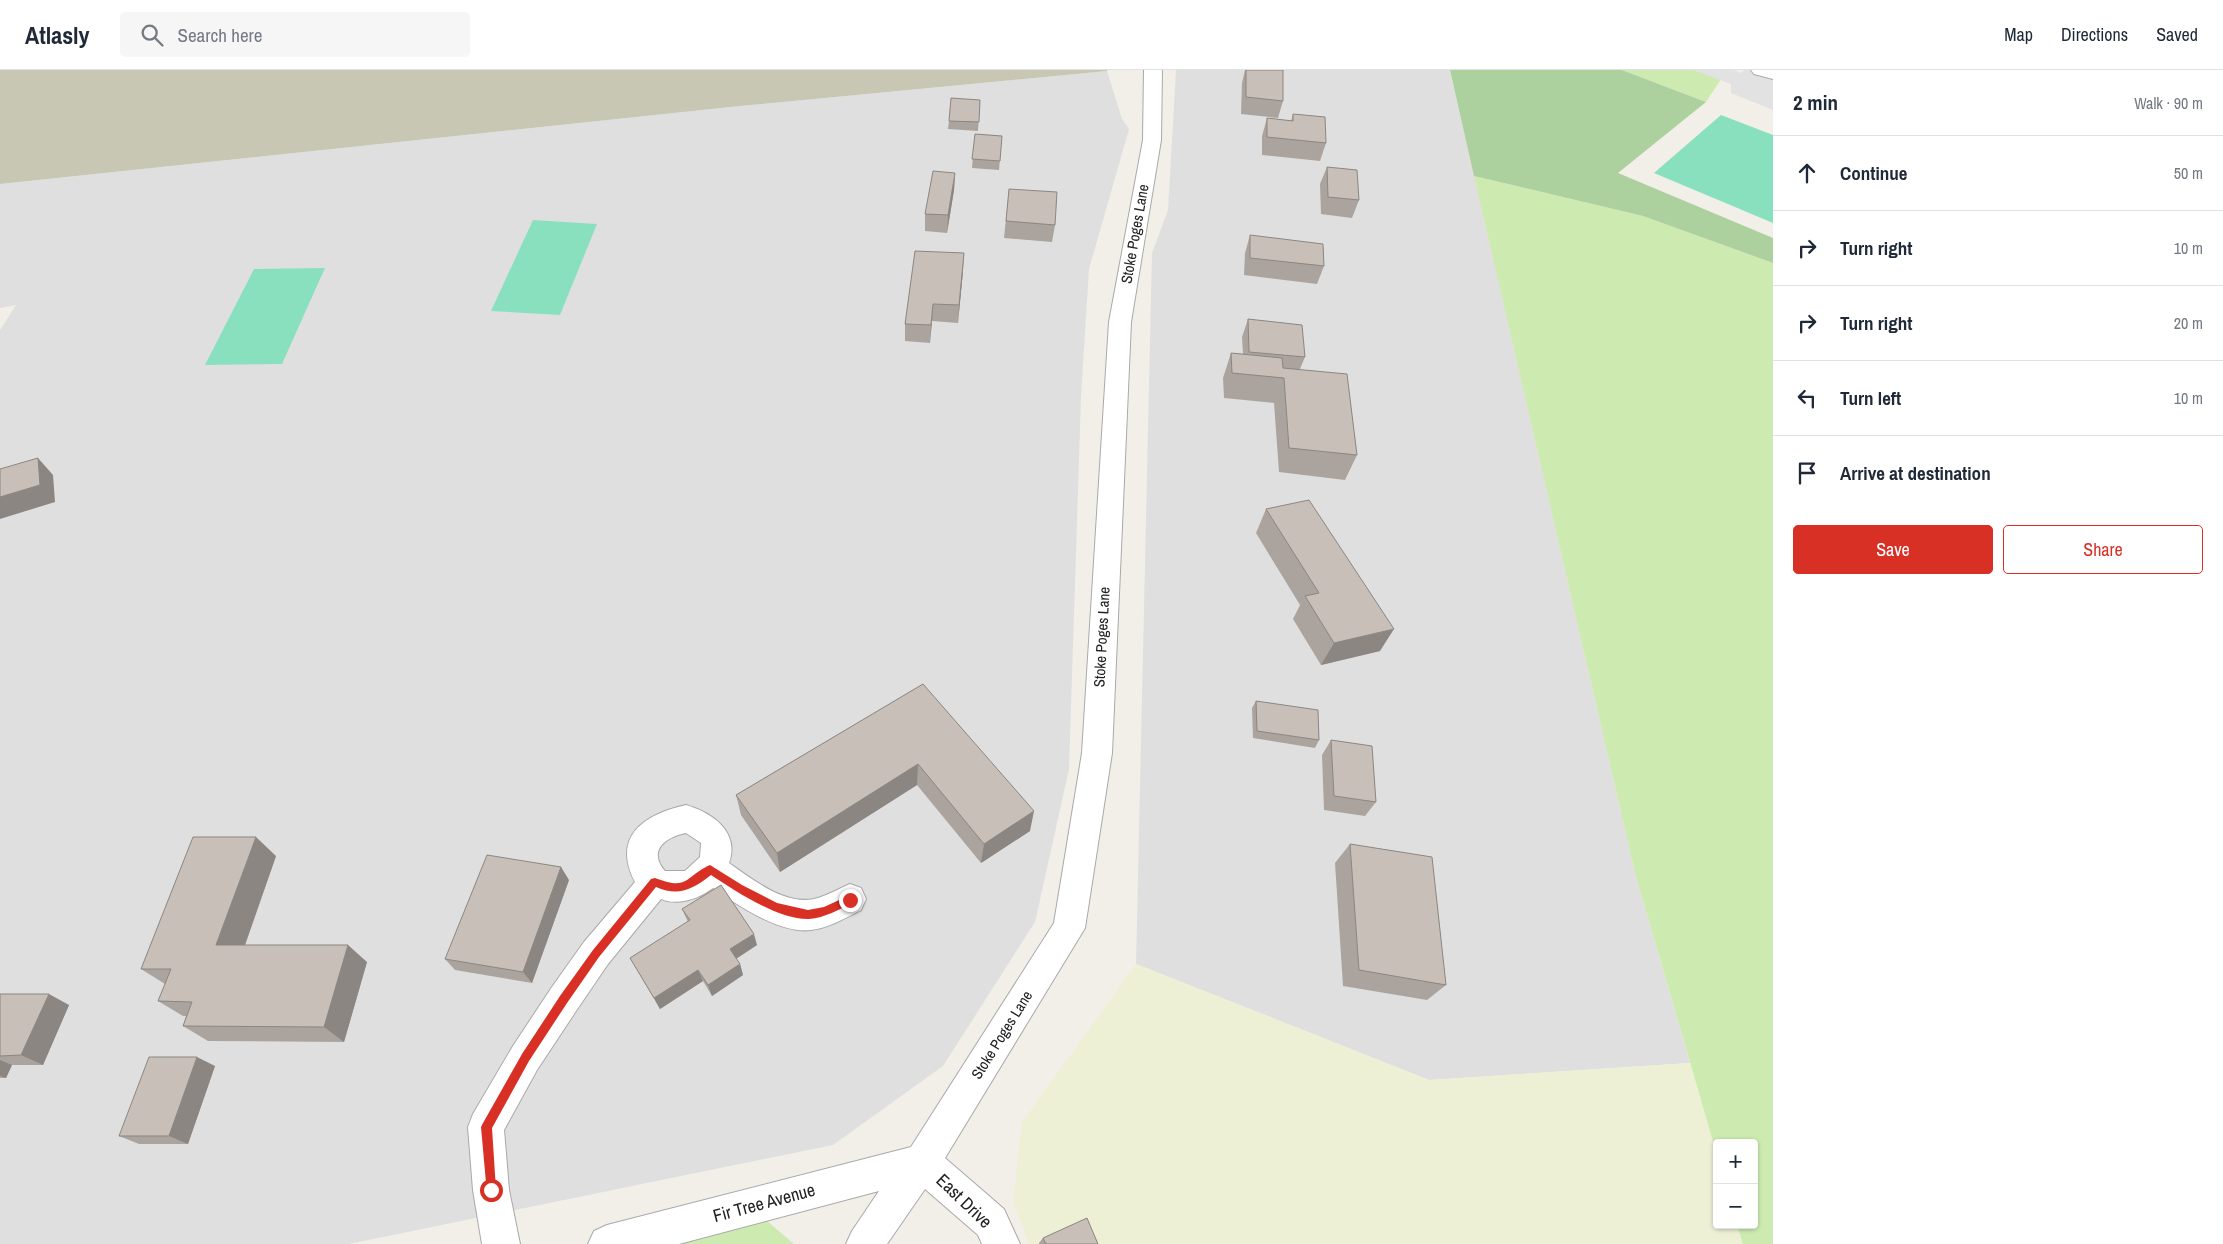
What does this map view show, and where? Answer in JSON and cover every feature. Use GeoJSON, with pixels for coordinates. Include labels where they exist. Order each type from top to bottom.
{"type":"FeatureCollection","features":[{"type":"Feature","properties":{"kind":"street","name":"Stoke Poges Lane"},"geometry":{"type":"LineString","coordinates":[[865,1244],[922,1162],[1069,928],[1097,753],[1120,322],[1152,140],[1153,70]]}},
{"type":"Feature","properties":{"kind":"street"},"geometry":{"type":"LineString","coordinates":[[1760,70],[1773,74]]}},
{"type":"Feature","properties":{"kind":"street"},"geometry":{"type":"LineString","coordinates":[[674,820],[698,821],[707,827],[714,836],[717,847],[716,858],[710,869],[691,885],[678,888],[666,887],[655,882],[647,874],[642,864],[641,853],[644,841],[652,832],[674,820]]}},
{"type":"Feature","properties":{"kind":"street"},"geometry":{"type":"LineString","coordinates":[[710,869],[739,888],[776,907],[793,913],[808,915],[825,912],[850,900]]}},
{"type":"Feature","properties":{"kind":"street"},"geometry":{"type":"LineString","coordinates":[[501,1244],[491,1190],[486,1127],[525,1058],[564,999],[596,953],[655,882]]}},
{"type":"Feature","properties":{"kind":"street","name":"Fir Tree Avenue"},"geometry":{"type":"LineString","coordinates":[[607,1244],[922,1162]]}},
{"type":"Feature","properties":{"kind":"street","name":"East Drive"},"geometry":{"type":"LineString","coordinates":[[922,1162],[991,1222],[1001,1244]]}},
{"type":"Feature","properties":{"kind":"shaded area"},"geometry":{"type":"Polygon","coordinates":[[[0,70],[1107,71],[740,106],[0,184],[0,70]]]}},
{"type":"Feature","properties":{"kind":"shaded area"},"geometry":{"type":"Polygon","coordinates":[[[1176,70],[1450,70],[1636,877],[1690,1063],[1429,1080],[1136,964],[1152,253],[1168,210],[1176,70]]]}},
{"type":"Feature","properties":{"kind":"shaded area"},"geometry":{"type":"Polygon","coordinates":[[[1693,70],[1734,70],[1741,73],[1744,70],[1773,71],[1773,110],[1731,93],[1731,84],[1693,70]]]}},
{"type":"Feature","properties":{"kind":"shaded area"},"geometry":{"type":"Polygon","coordinates":[[[1107,71],[1122,119],[1129,129],[1089,269],[1081,397],[1069,769],[1035,922],[943,1066],[833,1145],[349,1244],[0,1244],[0,330],[16,305],[0,308],[0,184],[740,106],[1107,71]]]}},
{"type":"Feature","properties":{"kind":"shaded area"},"geometry":{"type":"Polygon","coordinates":[[[1136,964],[1429,1080],[1690,1063],[1713,1141],[1713,1229],[1738,1229],[1743,1244],[1029,1244],[1013,1202],[1022,1122],[1136,964]]]}},
{"type":"Feature","properties":{"kind":"green space"},"geometry":{"type":"Polygon","coordinates":[[[1450,70],[1622,70],[1706,102],[1618,173],[1773,238],[1773,263],[1643,216],[1474,176],[1450,70]]]}},
{"type":"Feature","properties":{"kind":"green space"},"geometry":{"type":"Polygon","coordinates":[[[1622,70],[1727,70],[1706,102],[1622,70]]]}},
{"type":"Feature","properties":{"kind":"green space"},"geometry":{"type":"Polygon","coordinates":[[[1721,115],[1773,135],[1773,223],[1654,173],[1721,115]]]}},
{"type":"Feature","properties":{"kind":"green space"},"geometry":{"type":"Polygon","coordinates":[[[1474,176],[1643,216],[1773,263],[1773,1244],[1743,1244],[1738,1229],[1758,1229],[1758,1139],[1713,1139],[1713,1141],[1636,877],[1474,176]]]}},
{"type":"Feature","properties":{"kind":"green space"},"geometry":{"type":"Polygon","coordinates":[[[533,220],[597,224],[560,315],[491,311],[533,220]]]}},
{"type":"Feature","properties":{"kind":"green space"},"geometry":{"type":"Polygon","coordinates":[[[325,268],[282,364],[205,365],[254,269],[325,268]]]}},
{"type":"Feature","properties":{"kind":"green space"},"geometry":{"type":"Polygon","coordinates":[[[766,1220],[794,1244],[677,1244],[766,1220]]]}},
{"type":"Feature","properties":{"kind":"building"},"geometry":{"type":"Polygon","coordinates":[[[1246,70],[1283,70],[1283,101],[1246,97],[1246,70]]]}},
{"type":"Feature","properties":{"kind":"building"},"geometry":{"type":"Polygon","coordinates":[[[951,98],[980,100],[979,122],[949,121],[951,98]]]}},
{"type":"Feature","properties":{"kind":"building"},"geometry":{"type":"Polygon","coordinates":[[[1293,114],[1325,117],[1326,143],[1267,137],[1267,118],[1293,121],[1293,114]]]}},
{"type":"Feature","properties":{"kind":"building"},"geometry":{"type":"Polygon","coordinates":[[[975,134],[1002,136],[1000,161],[972,159],[975,134]]]}},
{"type":"Feature","properties":{"kind":"building"},"geometry":{"type":"Polygon","coordinates":[[[1327,167],[1357,170],[1359,200],[1328,197],[1327,167]]]}},
{"type":"Feature","properties":{"kind":"building"},"geometry":{"type":"Polygon","coordinates":[[[933,171],[955,173],[948,215],[925,214],[933,171]]]}},
{"type":"Feature","properties":{"kind":"building"},"geometry":{"type":"Polygon","coordinates":[[[1009,189],[1057,192],[1055,225],[1006,221],[1009,189]]]}},
{"type":"Feature","properties":{"kind":"building"},"geometry":{"type":"Polygon","coordinates":[[[1250,235],[1323,244],[1324,266],[1250,258],[1250,235]]]}},
{"type":"Feature","properties":{"kind":"building"},"geometry":{"type":"Polygon","coordinates":[[[915,251],[964,253],[959,305],[933,304],[931,325],[905,324],[915,251]]]}},
{"type":"Feature","properties":{"kind":"building"},"geometry":{"type":"Polygon","coordinates":[[[1248,319],[1302,325],[1305,357],[1249,352],[1248,319]]]}},
{"type":"Feature","properties":{"kind":"building"},"geometry":{"type":"Polygon","coordinates":[[[1231,353],[1282,358],[1283,368],[1347,374],[1357,455],[1289,448],[1284,378],[1232,373],[1231,353]]]}},
{"type":"Feature","properties":{"kind":"building"},"geometry":{"type":"Polygon","coordinates":[[[38,458],[40,485],[0,497],[0,469],[38,458]]]}},
{"type":"Feature","properties":{"kind":"building"},"geometry":{"type":"Polygon","coordinates":[[[1309,500],[1394,629],[1334,643],[1305,596],[1319,593],[1266,509],[1309,500]]]}},
{"type":"Feature","properties":{"kind":"building"},"geometry":{"type":"Polygon","coordinates":[[[923,684],[1034,811],[984,844],[918,764],[777,853],[736,795],[923,684]]]}},
{"type":"Feature","properties":{"kind":"building"},"geometry":{"type":"Polygon","coordinates":[[[1256,701],[1318,710],[1319,740],[1257,731],[1256,701]]]}},
{"type":"Feature","properties":{"kind":"building"},"geometry":{"type":"Polygon","coordinates":[[[1331,740],[1372,746],[1376,802],[1334,796],[1331,740]]]}},
{"type":"Feature","properties":{"kind":"building"},"geometry":{"type":"Polygon","coordinates":[[[193,837],[256,837],[216,945],[348,945],[324,1027],[183,1026],[192,1002],[158,1001],[171,969],[141,969],[193,837]]]}},
{"type":"Feature","properties":{"kind":"building"},"geometry":{"type":"Polygon","coordinates":[[[1350,844],[1432,857],[1446,985],[1359,970],[1350,844]]]}},
{"type":"Feature","properties":{"kind":"building"},"geometry":{"type":"Polygon","coordinates":[[[487,855],[561,867],[523,972],[445,959],[487,855]]]}},
{"type":"Feature","properties":{"kind":"building"},"geometry":{"type":"Polygon","coordinates":[[[721,885],[754,934],[730,949],[740,964],[708,985],[698,970],[654,998],[630,958],[690,920],[682,909],[721,885]]]}},
{"type":"Feature","properties":{"kind":"building"},"geometry":{"type":"Polygon","coordinates":[[[0,994],[49,994],[21,1055],[0,1056],[0,994]]]}},
{"type":"Feature","properties":{"kind":"building"},"geometry":{"type":"Polygon","coordinates":[[[149,1057],[197,1057],[169,1136],[119,1136],[149,1057]]]}},
{"type":"Feature","properties":{"kind":"building"},"geometry":{"type":"Polygon","coordinates":[[[1087,1218],[1098,1244],[1046,1244],[1043,1238],[1087,1218]]]}},
{"type":"Feature","properties":{"kind":"route"},"geometry":{"type":"LineString","coordinates":[[491,1190],[486,1127],[525,1058],[564,999],[596,953],[655,882],[666,887],[678,888],[691,885],[702,878],[710,869],[739,888],[776,907],[793,913],[808,915],[825,912],[850,900]]}}]}
